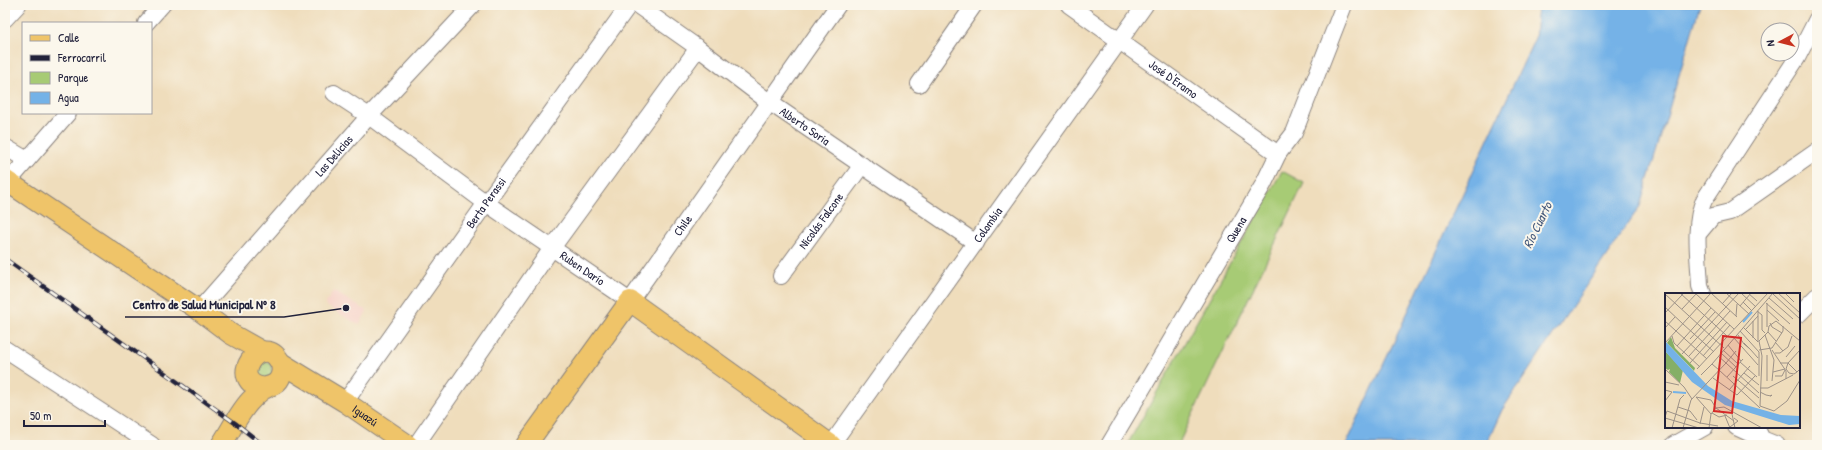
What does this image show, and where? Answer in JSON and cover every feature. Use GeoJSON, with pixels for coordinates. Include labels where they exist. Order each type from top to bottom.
{"type":"FeatureCollection","features":[{"type":"Feature","properties":{"kind":"main road"},"geometry":{"type":"LineString","coordinates":[[6,181],[199,310],[231,334],[263,352],[256,354],[251,358],[264,375]]}},
{"type":"Feature","properties":{"kind":"main road","name":"Ruben Darío"},"geometry":{"type":"LineString","coordinates":[[630,301],[831,445]]}},
{"type":"Feature","properties":{"kind":"main road","name":"Chile"},"geometry":{"type":"LineString","coordinates":[[526,445],[630,301]]}},
{"type":"Feature","properties":{"kind":"main road"},"geometry":{"type":"LineString","coordinates":[[231,334],[264,375]]}},
{"type":"Feature","properties":{"kind":"main road"},"geometry":{"type":"LineString","coordinates":[[221,445],[236,423],[264,375]]}},
{"type":"Feature","properties":{"kind":"main road","name":"Iguazú"},"geometry":{"type":"LineString","coordinates":[[264,375],[320,386],[408,445]]}},
{"type":"Feature","properties":{"kind":"street"},"geometry":{"type":"LineString","coordinates":[[5,19],[18,5]]}},
{"type":"Feature","properties":{"kind":"street"},"geometry":{"type":"LineString","coordinates":[[147,22],[162,5]]}},
{"type":"Feature","properties":{"kind":"street","name":"Las Delicias"},"geometry":{"type":"LineString","coordinates":[[199,310],[370,116],[473,5]]}},
{"type":"Feature","properties":{"kind":"street","name":"Berta Perassi"},"geometry":{"type":"LineString","coordinates":[[345,402],[629,5]]}},
{"type":"Feature","properties":{"kind":"street","name":"Alberto Soria"},"geometry":{"type":"LineString","coordinates":[[637,5],[698,48],[769,102],[976,243]]}},
{"type":"Feature","properties":{"kind":"street","name":"Chile"},"geometry":{"type":"LineString","coordinates":[[630,301],[838,5]]}},
{"type":"Feature","properties":{"kind":"street"},"geometry":{"type":"LineString","coordinates":[[919,84],[974,5]]}},
{"type":"Feature","properties":{"kind":"street","name":"José D'Eramo"},"geometry":{"type":"LineString","coordinates":[[1069,5],[1278,154]]}},
{"type":"Feature","properties":{"kind":"street","name":"Colombia"},"geometry":{"type":"LineString","coordinates":[[831,445],[1145,5]]}},
{"type":"Feature","properties":{"kind":"street","name":"Quena"},"geometry":{"type":"LineString","coordinates":[[1109,445],[1259,192],[1278,154],[1294,133],[1344,5]]}},
{"type":"Feature","properties":{"kind":"street"},"geometry":{"type":"LineString","coordinates":[[1703,293],[1700,286],[1698,234],[1700,209],[1704,200],[1797,58],[1817,19]]}},
{"type":"Feature","properties":{"kind":"street"},"geometry":{"type":"LineString","coordinates":[[416,445],[552,248],[698,48]]}},
{"type":"Feature","properties":{"kind":"street","name":"Ruben Darío"},"geometry":{"type":"LineString","coordinates":[[334,92],[370,116],[486,203],[630,301]]}},
{"type":"Feature","properties":{"kind":"street"},"geometry":{"type":"LineString","coordinates":[[6,181],[27,160],[67,114]]}},
{"type":"Feature","properties":{"kind":"street"},"geometry":{"type":"LineString","coordinates":[[5,147],[27,160]]}},
{"type":"Feature","properties":{"kind":"street"},"geometry":{"type":"LineString","coordinates":[[1698,234],[1713,216],[1730,212],[1817,151]]}},
{"type":"Feature","properties":{"kind":"street","name":"Nicolás Falcone"},"geometry":{"type":"LineString","coordinates":[[781,276],[862,165]]}},
{"type":"Feature","properties":{"kind":"street"},"geometry":{"type":"LineString","coordinates":[[1800,313],[1817,296]]}},
{"type":"Feature","properties":{"kind":"street"},"geometry":{"type":"LineString","coordinates":[[5,349],[152,445]]}},
{"type":"Feature","properties":{"kind":"street"},"geometry":{"type":"LineString","coordinates":[[1673,445],[1703,428]]}},
{"type":"Feature","properties":{"kind":"street"},"geometry":{"type":"LineString","coordinates":[[1740,428],[1759,433],[1777,445]]}},
{"type":"Feature","properties":{"kind":"shaded area"},"geometry":{"type":"Polygon","coordinates":[[[333,291],[367,311],[359,325],[325,305],[333,291]]]}},
{"type":"Feature","properties":{"kind":"green space"},"geometry":{"type":"Polygon","coordinates":[[[1282,171],[1304,183],[1178,445],[1127,445],[1282,171]]]}},
{"type":"Feature","properties":{"kind":"green space"},"geometry":{"type":"Polygon","coordinates":[[[260,360],[272,363],[272,376],[259,380],[253,367],[260,360]]]}},
{"type":"Feature","properties":{"kind":"water","name":"Río Cuarto"},"geometry":{"type":"Polygon","coordinates":[[[1538,5],[1700,5],[1640,206],[1502,410],[1486,445],[1346,445],[1535,38],[1538,5]]]}},
{"type":"Feature","properties":{"kind":"railway"},"geometry":{"type":"LineString","coordinates":[[5,259],[235,423],[263,445]]}},
{"type":"Feature","properties":{"kind":"place","name":"Centro de Salud Municipal Nº 8"},"geometry":{"type":"Point","coordinates":[346,308]}}]}
